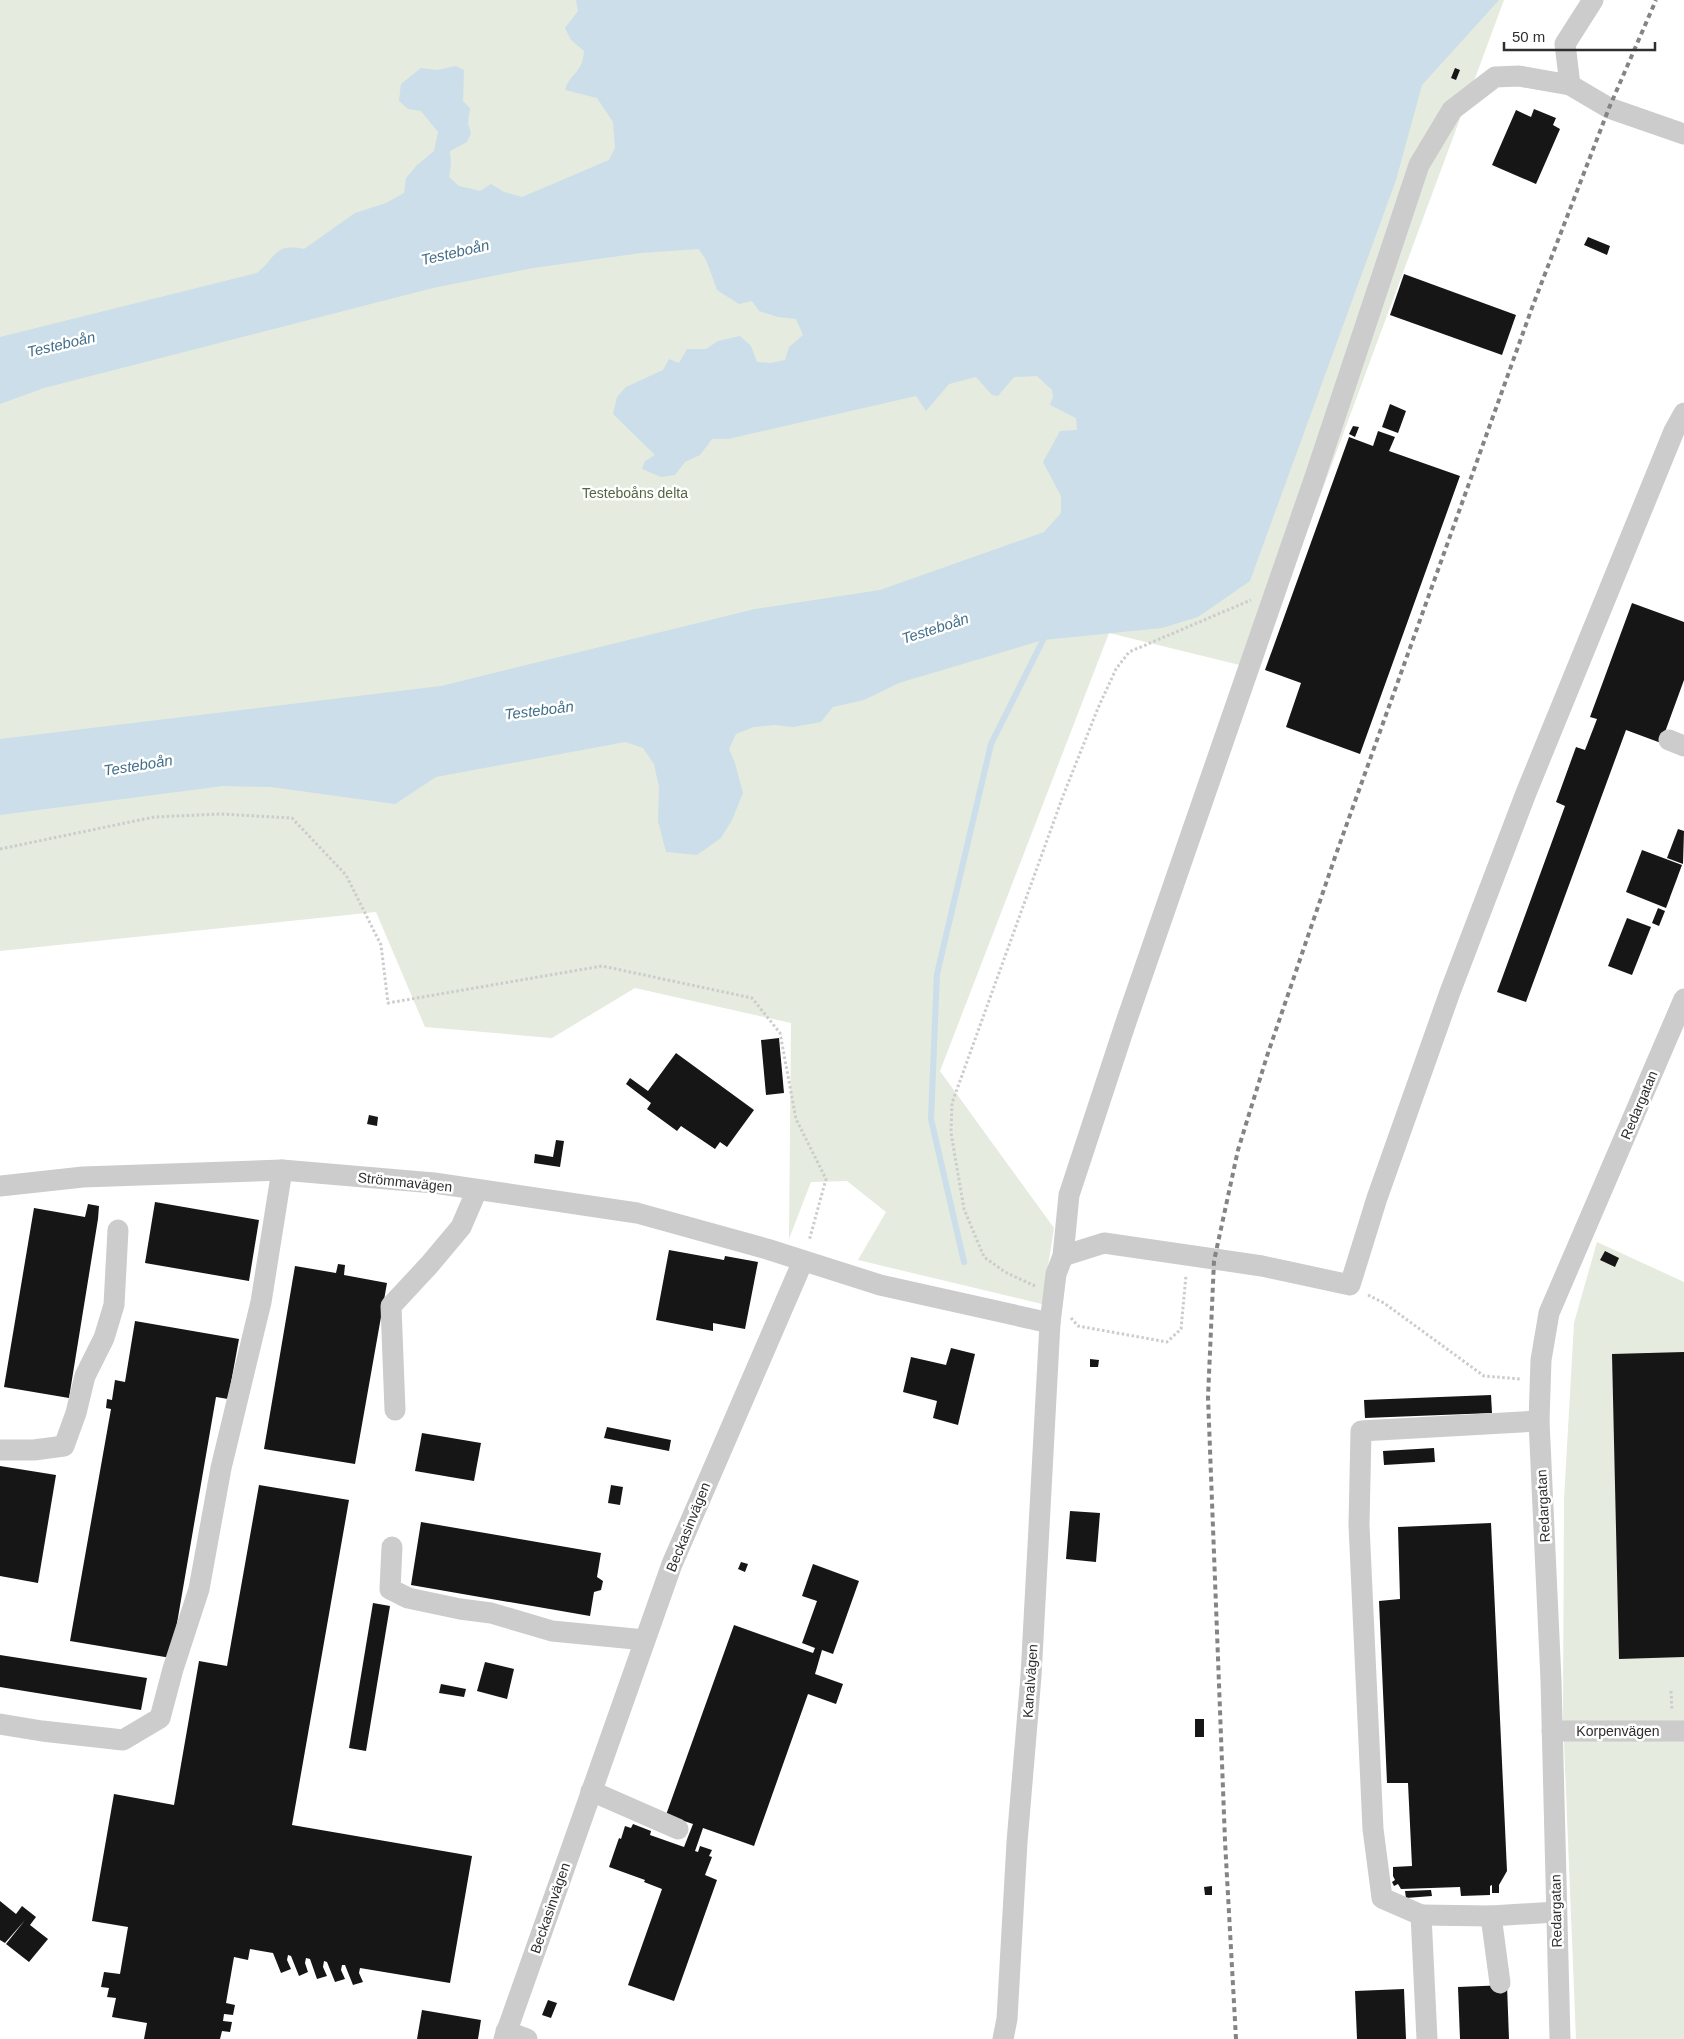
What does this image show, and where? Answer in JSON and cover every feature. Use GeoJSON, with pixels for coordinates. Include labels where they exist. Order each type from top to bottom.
{"type":"FeatureCollection","features":[{"type":"Feature","properties":{"kind":"street"},"geometry":{"type":"LineString","coordinates":[[1593,0],[1565,44],[1570,85],[1609,108],[1684,134]]}},
{"type":"Feature","properties":{"kind":"street","name":"Kanalvägen"},"geometry":{"type":"LineString","coordinates":[[1003,2039],[1007,2019],[1031,1676],[1050,1323],[1056,1274],[1062,1256],[1069,1195],[1126,1022],[1276,589],[1419,165],[1452,110],[1495,76],[1519,76],[1570,85]]}},
{"type":"Feature","properties":{"kind":"street"},"geometry":{"type":"LineString","coordinates":[[1062,1256],[1104,1243],[1188,1257],[1262,1266],[1350,1285],[1377,1198],[1450,992],[1526,793],[1674,431],[1684,413]]}},
{"type":"Feature","properties":{"kind":"street","name":"Redargatan"},"geometry":{"type":"LineString","coordinates":[[1560,2039],[1552,1731],[1539,1421],[1541,1360],[1550,1313],[1684,1001]]}},
{"type":"Feature","properties":{"kind":"street"},"geometry":{"type":"LineString","coordinates":[[0,1724],[42,1731],[123,1740],[160,1718],[199,1589],[221,1468],[261,1302],[282,1170]]}},
{"type":"Feature","properties":{"kind":"street","name":"Strömmavägen"},"geometry":{"type":"LineString","coordinates":[[0,1186],[83,1177],[282,1170],[434,1183],[637,1213],[803,1261]]}},
{"type":"Feature","properties":{"kind":"street"},"geometry":{"type":"LineString","coordinates":[[395,1410],[391,1306],[430,1264],[461,1226],[477,1190]]}},
{"type":"Feature","properties":{"kind":"street"},"geometry":{"type":"LineString","coordinates":[[0,1450],[34,1450],[64,1446],[76,1413],[85,1376],[104,1338],[114,1305],[118,1230]]}},
{"type":"Feature","properties":{"kind":"street"},"geometry":{"type":"LineString","coordinates":[[803,1261],[880,1285],[1050,1323]]}},
{"type":"Feature","properties":{"kind":"street","name":"Beckasinvägen"},"geometry":{"type":"LineString","coordinates":[[505,2035],[672,1564],[803,1261]]}},
{"type":"Feature","properties":{"kind":"street"},"geometry":{"type":"LineString","coordinates":[[1539,1421],[1360,1431],[1360,1525],[1373,1829],[1382,1898],[1421,1915],[1491,1916],[1556,1912]]}},
{"type":"Feature","properties":{"kind":"street"},"geometry":{"type":"LineString","coordinates":[[392,1547],[390,1589],[408,1598],[460,1609],[492,1613],[552,1631],[645,1640]]}},
{"type":"Feature","properties":{"kind":"street","name":"Korpenvägen"},"geometry":{"type":"LineString","coordinates":[[1552,1731],[1684,1732]]}},
{"type":"Feature","properties":{"kind":"street"},"geometry":{"type":"LineString","coordinates":[[591,1792],[678,1829]]}},
{"type":"Feature","properties":{"kind":"street"},"geometry":{"type":"LineString","coordinates":[[1421,1915],[1427,2039]]}},
{"type":"Feature","properties":{"kind":"street"},"geometry":{"type":"LineString","coordinates":[[1491,1916],[1500,1983]]}},
{"type":"Feature","properties":{"kind":"street"},"geometry":{"type":"LineString","coordinates":[[505,2035],[527,2039]]}},
{"type":"Feature","properties":{"kind":"path"},"geometry":{"type":"LineString","coordinates":[[1188,1257],[1181,1329],[1167,1342],[1078,1326],[1037,1286],[1005,1272],[984,1257],[964,1209],[951,1134],[952,1103],[1063,796],[1098,708],[1116,669],[1129,652],[1276,589]]}},
{"type":"Feature","properties":{"kind":"path"},"geometry":{"type":"LineString","coordinates":[[0,849],[154,817],[221,814],[292,818],[346,875],[381,946],[388,1003],[602,966],[752,998],[780,1033],[796,1119],[826,1179],[803,1261]]}},
{"type":"Feature","properties":{"kind":"path"},"geometry":{"type":"LineString","coordinates":[[1350,1285],[1384,1303],[1484,1376],[1541,1380]]}},
{"type":"Feature","properties":{"kind":"green space","name":"Testeboåns delta"},"geometry":{"type":"Polygon","coordinates":[[[0,0],[1504,0],[1256,669],[1109,633],[940,1071],[1054,1228],[1042,1304],[858,1260],[886,1212],[847,1181],[811,1182],[789,1239],[791,1023],[635,988],[552,1038],[425,1027],[376,912],[0,951],[0,0]]]}},
{"type":"Feature","properties":{"kind":"green space"},"geometry":{"type":"Polygon","coordinates":[[[1597,1242],[1684,1282],[1684,2039],[1576,2039],[1563,1717],[1564,1499],[1574,1323],[1597,1242]]]}},
{"type":"Feature","properties":{"kind":"water","name":"Testeboån"},"geometry":{"type":"Polygon","coordinates":[[[576,0],[1499,0],[1422,85],[1396,180],[1250,581],[1198,617],[1162,628],[1043,640],[899,683],[864,700],[833,707],[821,722],[793,727],[774,725],[754,727],[736,734],[729,749],[743,793],[732,820],[721,838],[697,855],[666,852],[658,821],[659,787],[654,764],[643,748],[625,742],[436,777],[395,804],[271,787],[223,786],[0,815],[0,739],[441,686],[755,609],[880,590],[1044,532],[1061,513],[1061,496],[1043,462],[1060,431],[1077,430],[1076,418],[1050,405],[1053,397],[1052,390],[1037,376],[1014,377],[998,396],[992,395],[976,377],[949,384],[926,411],[916,396],[728,439],[712,439],[700,455],[685,462],[675,475],[661,477],[642,469],[645,461],[655,455],[613,414],[617,397],[626,387],[663,370],[669,359],[679,363],[687,349],[706,349],[718,341],[740,336],[751,346],[757,362],[771,363],[785,360],[789,347],[803,335],[796,319],[778,317],[759,311],[752,301],[739,304],[717,290],[707,262],[699,249],[641,253],[533,268],[433,288],[44,388],[0,404],[0,337],[257,273],[282,249],[304,249],[355,213],[386,203],[404,193],[406,178],[417,165],[434,151],[438,132],[421,111],[408,109],[399,101],[401,84],[421,68],[437,70],[456,66],[464,70],[463,101],[470,108],[468,123],[471,133],[467,142],[450,151],[449,177],[459,186],[480,191],[491,184],[504,192],[522,197],[609,160],[615,148],[613,122],[597,98],[565,90],[570,79],[581,65],[584,51],[571,40],[565,28],[578,11],[576,0]]]}},
{"type":"Feature","properties":{"kind":"building"},"geometry":{"type":"Polygon","coordinates":[[[1455,68],[1460,70],[1456,80],[1451,78],[1455,68]]]}},
{"type":"Feature","properties":{"kind":"building"},"geometry":{"type":"Polygon","coordinates":[[[1534,109],[1556,118],[1553,125],[1560,129],[1536,184],[1492,165],[1516,110],[1531,117],[1534,109]]]}},
{"type":"Feature","properties":{"kind":"building"},"geometry":{"type":"Polygon","coordinates":[[[1588,237],[1610,246],[1607,255],[1584,245],[1588,237]]]}},
{"type":"Feature","properties":{"kind":"building"},"geometry":{"type":"Polygon","coordinates":[[[1404,274],[1516,315],[1502,355],[1390,315],[1404,274]]]}},
{"type":"Feature","properties":{"kind":"building"},"geometry":{"type":"Polygon","coordinates":[[[1390,404],[1406,411],[1398,433],[1382,427],[1390,404]]]}},
{"type":"Feature","properties":{"kind":"building"},"geometry":{"type":"Polygon","coordinates":[[[1353,426],[1359,427],[1355,437],[1349,434],[1353,426]]]}},
{"type":"Feature","properties":{"kind":"building"},"geometry":{"type":"Polygon","coordinates":[[[1378,431],[1395,437],[1389,451],[1460,476],[1360,754],[1286,727],[1301,683],[1265,670],[1349,437],[1373,446],[1378,431]]]}},
{"type":"Feature","properties":{"kind":"building"},"geometry":{"type":"Polygon","coordinates":[[[1632,603],[1684,622],[1684,680],[1661,743],[1626,730],[1526,1002],[1497,992],[1565,806],[1556,802],[1576,747],[1585,750],[1597,719],[1590,717],[1632,603]]]}},
{"type":"Feature","properties":{"kind":"building"},"geometry":{"type":"Polygon","coordinates":[[[1678,829],[1684,831],[1683,864],[1667,858],[1678,829]]]}},
{"type":"Feature","properties":{"kind":"building"},"geometry":{"type":"Polygon","coordinates":[[[1642,850],[1682,865],[1666,908],[1626,892],[1642,850]]]}},
{"type":"Feature","properties":{"kind":"building"},"geometry":{"type":"Polygon","coordinates":[[[1658,908],[1665,911],[1659,926],[1652,923],[1658,908]]]}},
{"type":"Feature","properties":{"kind":"building"},"geometry":{"type":"Polygon","coordinates":[[[1627,918],[1651,927],[1632,975],[1608,966],[1627,918]]]}},
{"type":"Feature","properties":{"kind":"building"},"geometry":{"type":"Polygon","coordinates":[[[779,1038],[784,1093],[766,1095],[761,1040],[779,1038]]]}},
{"type":"Feature","properties":{"kind":"building"},"geometry":{"type":"Polygon","coordinates":[[[676,1053],[754,1110],[727,1147],[720,1142],[715,1149],[681,1126],[677,1131],[647,1109],[651,1103],[626,1084],[630,1078],[648,1091],[676,1053]]]}},
{"type":"Feature","properties":{"kind":"building"},"geometry":{"type":"Polygon","coordinates":[[[369,1115],[378,1117],[377,1126],[367,1124],[369,1115]]]}},
{"type":"Feature","properties":{"kind":"building"},"geometry":{"type":"Polygon","coordinates":[[[556,1140],[564,1141],[560,1167],[534,1163],[535,1154],[553,1157],[556,1140]]]}},
{"type":"Feature","properties":{"kind":"building"},"geometry":{"type":"Polygon","coordinates":[[[155,1202],[259,1220],[249,1281],[145,1263],[155,1202]]]}},
{"type":"Feature","properties":{"kind":"building"},"geometry":{"type":"Polygon","coordinates":[[[88,1204],[99,1206],[98,1219],[69,1398],[4,1387],[34,1208],[85,1217],[88,1204]]]}},
{"type":"Feature","properties":{"kind":"building"},"geometry":{"type":"Polygon","coordinates":[[[669,1250],[724,1260],[725,1256],[758,1262],[745,1329],[713,1323],[713,1331],[656,1320],[669,1250]]]}},
{"type":"Feature","properties":{"kind":"building"},"geometry":{"type":"Polygon","coordinates":[[[1605,1251],[1619,1258],[1615,1267],[1600,1260],[1605,1251]]]}},
{"type":"Feature","properties":{"kind":"building"},"geometry":{"type":"Polygon","coordinates":[[[338,1264],[345,1265],[344,1275],[387,1283],[355,1464],[264,1449],[295,1266],[336,1273],[338,1264]]]}},
{"type":"Feature","properties":{"kind":"building"},"geometry":{"type":"Polygon","coordinates":[[[135,1321],[239,1339],[228,1399],[216,1397],[171,1658],[70,1641],[111,1409],[106,1408],[107,1399],[112,1400],[115,1380],[125,1382],[135,1321]]]}},
{"type":"Feature","properties":{"kind":"building"},"geometry":{"type":"Polygon","coordinates":[[[951,1348],[975,1354],[958,1425],[933,1418],[937,1401],[903,1392],[911,1357],[946,1365],[951,1348]]]}},
{"type":"Feature","properties":{"kind":"building"},"geometry":{"type":"Polygon","coordinates":[[[1684,1352],[1684,1657],[1619,1659],[1612,1354],[1684,1352]]]}},
{"type":"Feature","properties":{"kind":"building"},"geometry":{"type":"Polygon","coordinates":[[[1090,1359],[1099,1360],[1098,1367],[1090,1367],[1090,1359]]]}},
{"type":"Feature","properties":{"kind":"building"},"geometry":{"type":"Polygon","coordinates":[[[1491,1395],[1492,1413],[1365,1418],[1364,1400],[1491,1395]]]}},
{"type":"Feature","properties":{"kind":"building"},"geometry":{"type":"Polygon","coordinates":[[[607,1427],[671,1440],[669,1451],[604,1438],[607,1427]]]}},
{"type":"Feature","properties":{"kind":"building"},"geometry":{"type":"Polygon","coordinates":[[[422,1433],[481,1443],[474,1481],[415,1471],[422,1433]]]}},
{"type":"Feature","properties":{"kind":"building"},"geometry":{"type":"Polygon","coordinates":[[[1434,1448],[1435,1462],[1384,1465],[1383,1451],[1434,1448]]]}},
{"type":"Feature","properties":{"kind":"building"},"geometry":{"type":"Polygon","coordinates":[[[0,1466],[56,1475],[38,1583],[0,1576],[0,1466]]]}},
{"type":"Feature","properties":{"kind":"building"},"geometry":{"type":"Polygon","coordinates":[[[259,1485],[349,1500],[292,1825],[472,1856],[450,1983],[360,1968],[359,1973],[363,1982],[353,1985],[345,1965],[342,1965],[341,1970],[345,1979],[335,1982],[327,1962],[324,1961],[323,1967],[327,1976],[317,1979],[310,1959],[306,1958],[305,1963],[308,1972],[299,1976],[291,1956],[288,1955],[287,1960],[291,1969],[281,1973],[273,1953],[250,1949],[248,1960],[234,1957],[226,2003],[235,2005],[233,2015],[224,2014],[223,2021],[232,2022],[230,2032],[222,2031],[220,2039],[144,2039],[147,2023],[112,2017],[116,1998],[107,1997],[109,1988],[101,1987],[104,1972],[120,1974],[128,1927],[92,1921],[114,1794],[174,1805],[199,1661],[227,1666],[259,1485]]]}},
{"type":"Feature","properties":{"kind":"building"},"geometry":{"type":"Polygon","coordinates":[[[611,1485],[623,1487],[620,1505],[608,1503],[611,1485]]]}},
{"type":"Feature","properties":{"kind":"building"},"geometry":{"type":"Polygon","coordinates":[[[1070,1511],[1100,1513],[1096,1562],[1066,1559],[1070,1511]]]}},
{"type":"Feature","properties":{"kind":"building"},"geometry":{"type":"Polygon","coordinates":[[[421,1522],[601,1553],[597,1577],[603,1581],[601,1590],[594,1592],[590,1616],[411,1585],[421,1522]]]}},
{"type":"Feature","properties":{"kind":"building"},"geometry":{"type":"Polygon","coordinates":[[[1491,1523],[1507,1871],[1499,1885],[1499,1893],[1492,1893],[1492,1885],[1490,1886],[1490,1895],[1461,1896],[1460,1887],[1401,1889],[1398,1884],[1394,1886],[1392,1882],[1395,1880],[1393,1867],[1412,1866],[1408,1783],[1387,1783],[1379,1601],[1400,1599],[1398,1527],[1491,1523]]]}},
{"type":"Feature","properties":{"kind":"building"},"geometry":{"type":"Polygon","coordinates":[[[741,1562],[748,1564],[745,1572],[738,1569],[741,1562]]]}},
{"type":"Feature","properties":{"kind":"building"},"geometry":{"type":"Polygon","coordinates":[[[813,1564],[859,1581],[833,1654],[822,1650],[815,1674],[843,1684],[836,1704],[808,1694],[754,1846],[703,1828],[695,1851],[698,1852],[700,1846],[712,1850],[709,1856],[712,1857],[705,1875],[717,1880],[674,2001],[628,1985],[662,1889],[644,1882],[645,1880],[609,1867],[619,1838],[621,1839],[625,1826],[631,1828],[633,1824],[651,1831],[650,1835],[684,1847],[693,1824],[666,1815],[734,1625],[813,1653],[815,1648],[802,1643],[817,1601],[802,1596],[813,1564]]]}},
{"type":"Feature","properties":{"kind":"building"},"geometry":{"type":"Polygon","coordinates":[[[373,1603],[390,1606],[366,1751],[349,1748],[373,1603]]]}},
{"type":"Feature","properties":{"kind":"building"},"geometry":{"type":"Polygon","coordinates":[[[0,1655],[147,1678],[141,1710],[0,1687],[0,1655]]]}},
{"type":"Feature","properties":{"kind":"building"},"geometry":{"type":"Polygon","coordinates":[[[485,1662],[514,1669],[507,1699],[477,1691],[485,1662]]]}},
{"type":"Feature","properties":{"kind":"building"},"geometry":{"type":"Polygon","coordinates":[[[441,1684],[466,1689],[464,1697],[439,1693],[441,1684]]]}},
{"type":"Feature","properties":{"kind":"building"},"geometry":{"type":"Polygon","coordinates":[[[1195,1719],[1204,1719],[1204,1737],[1195,1737],[1195,1719]]]}},
{"type":"Feature","properties":{"kind":"building"},"geometry":{"type":"Polygon","coordinates":[[[1212,1886],[1212,1895],[1205,1895],[1204,1887],[1212,1886]]]}},
{"type":"Feature","properties":{"kind":"building"},"geometry":{"type":"Polygon","coordinates":[[[1431,1890],[1432,1896],[1406,1898],[1405,1891],[1431,1890]]]}},
{"type":"Feature","properties":{"kind":"building"},"geometry":{"type":"Polygon","coordinates":[[[0,1901],[16,1914],[22,1906],[36,1917],[30,1925],[48,1939],[29,1962],[6,1944],[25,1920],[5,1943],[0,1940],[0,1901]]]}},
{"type":"Feature","properties":{"kind":"building"},"geometry":{"type":"Polygon","coordinates":[[[1507,1985],[1509,2039],[1460,2039],[1458,1987],[1507,1985]]]}},
{"type":"Feature","properties":{"kind":"building"},"geometry":{"type":"Polygon","coordinates":[[[1404,1989],[1406,2039],[1357,2039],[1355,1991],[1404,1989]]]}},
{"type":"Feature","properties":{"kind":"building"},"geometry":{"type":"Polygon","coordinates":[[[548,2000],[557,2003],[551,2018],[542,2015],[548,2000]]]}},
{"type":"Feature","properties":{"kind":"building"},"geometry":{"type":"Polygon","coordinates":[[[422,2010],[481,2020],[478,2039],[417,2039],[422,2010]]]}},
{"type":"Feature","properties":{"kind":"waterway"},"geometry":{"type":"LineString","coordinates":[[964,1262],[931,1119],[937,974],[991,744],[1043,640]]}},
{"type":"Feature","properties":{"kind":"railway"},"geometry":{"type":"LineString","coordinates":[[1236,2039],[1225,1841],[1208,1397],[1214,1261],[1238,1150],[1267,1056],[1335,857],[1533,305],[1609,108],[1656,0]]}}]}
